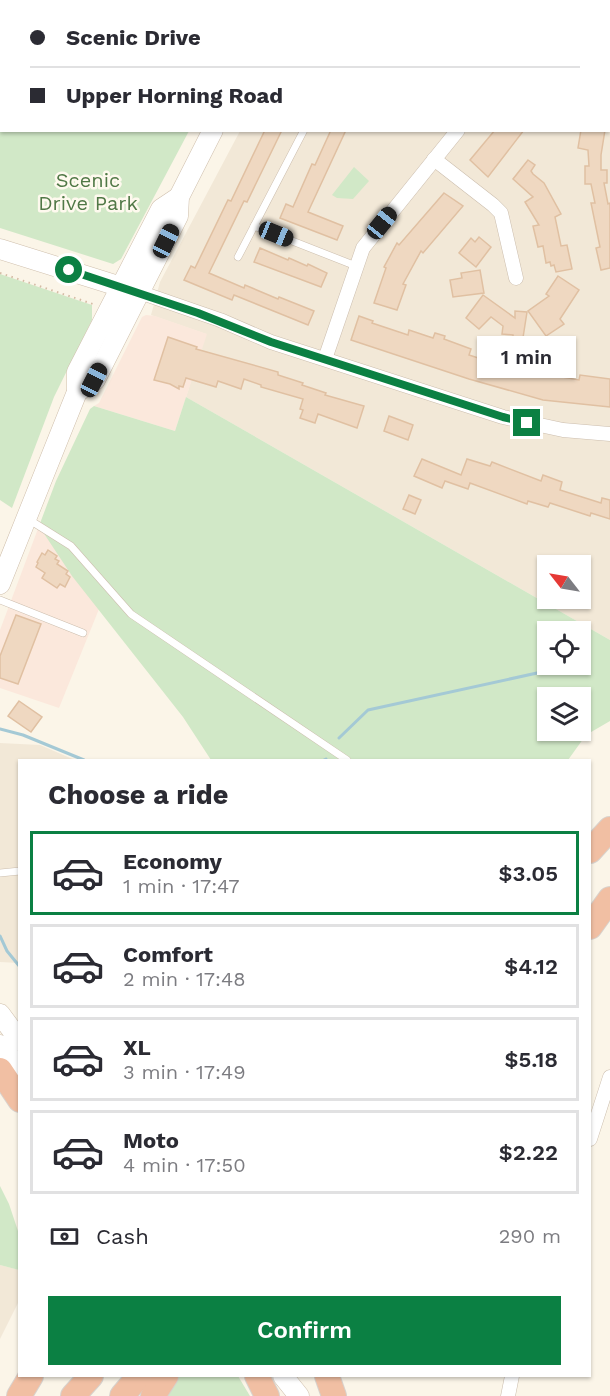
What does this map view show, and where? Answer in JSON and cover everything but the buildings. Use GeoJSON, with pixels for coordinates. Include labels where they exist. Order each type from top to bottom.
{"type":"FeatureCollection","features":[{"type":"Feature","properties":{"kind":"highway"},"geometry":{"type":"LineString","coordinates":[[591,902],[610,882]]}},
{"type":"Feature","properties":{"kind":"highway"},"geometry":{"type":"LineString","coordinates":[[591,926],[610,899]]}},
{"type":"Feature","properties":{"kind":"highway"},"geometry":{"type":"LineString","coordinates":[[0,1070],[18,1097]]}},
{"type":"Feature","properties":{"kind":"highway"},"geometry":{"type":"LineString","coordinates":[[19,1396],[30,1377]]}},
{"type":"Feature","properties":{"kind":"highway"},"geometry":{"type":"LineString","coordinates":[[73,1396],[90,1377]]}},
{"type":"Feature","properties":{"kind":"highway"},"geometry":{"type":"LineString","coordinates":[[122,1396],[138,1377]]}},
{"type":"Feature","properties":{"kind":"highway"},"geometry":{"type":"LineString","coordinates":[[153,1396],[165,1377]]}},
{"type":"Feature","properties":{"kind":"highway"},"geometry":{"type":"LineString","coordinates":[[258,1377],[267,1396]]}},
{"type":"Feature","properties":{"kind":"highway"},"geometry":{"type":"LineString","coordinates":[[327,1377],[334,1396]]}},
{"type":"Feature","properties":{"kind":"main road"},"geometry":{"type":"LineString","coordinates":[[0,584],[77,393],[94,380],[130,290],[178,216],[179,197],[212,132]]}},
{"type":"Feature","properties":{"kind":"main road"},"geometry":{"type":"LineString","coordinates":[[0,249],[130,290]]}},
{"type":"Feature","properties":{"kind":"main road"},"geometry":{"type":"LineString","coordinates":[[0,1014],[18,1038]]}},
{"type":"Feature","properties":{"kind":"main road"},"geometry":{"type":"LineString","coordinates":[[0,1045],[18,1068]]}},
{"type":"Feature","properties":{"kind":"main road"},"geometry":{"type":"LineString","coordinates":[[259,1377],[275,1396]]}},
{"type":"Feature","properties":{"kind":"main road"},"geometry":{"type":"LineString","coordinates":[[284,1377],[299,1396]]}},
{"type":"Feature","properties":{"kind":"street"},"geometry":{"type":"LineString","coordinates":[[325,359],[363,248],[456,132]]}},
{"type":"Feature","properties":{"kind":"street"},"geometry":{"type":"LineString","coordinates":[[434,159],[501,213],[516,278]]}},
{"type":"Feature","properties":{"kind":"street"},"geometry":{"type":"LineString","coordinates":[[130,290],[220,320],[271,342],[503,417],[555,428],[610,434]]}},
{"type":"Feature","properties":{"kind":"street"},"geometry":{"type":"LineString","coordinates":[[591,1136],[610,1077]]}},
{"type":"Feature","properties":{"kind":"street"},"geometry":{"type":"LineString","coordinates":[[508,1396],[512,1377]]}},
{"type":"Feature","properties":{"kind":"lane"},"geometry":{"type":"LineString","coordinates":[[238,257],[303,132]]}},
{"type":"Feature","properties":{"kind":"lane"},"geometry":{"type":"LineString","coordinates":[[254,225],[356,266]]}},
{"type":"Feature","properties":{"kind":"lane"},"geometry":{"type":"LineString","coordinates":[[25,518],[71,546],[131,614],[346,759]]}},
{"type":"Feature","properties":{"kind":"lane"},"geometry":{"type":"LineString","coordinates":[[0,600],[83,633]]}},
{"type":"Feature","properties":{"kind":"lane"},"geometry":{"type":"LineString","coordinates":[[0,873],[18,871]]}},
{"type":"Feature","properties":{"kind":"path"},"geometry":{"type":"LineString","coordinates":[[0,273],[93,304]]}},
{"type":"Feature","properties":{"kind":"shaded area"},"geometry":{"type":"Polygon","coordinates":[[[239,132],[610,132],[610,640],[591,629],[591,621],[577,621],[556,609],[591,609],[591,555],[537,555],[537,598],[186,397],[206,334],[151,315],[160,282],[239,132]]]}},
{"type":"Feature","properties":{"kind":"shaded area"},"geometry":{"type":"Polygon","coordinates":[[[146,315],[207,334],[175,431],[94,406],[99,403],[142,317],[146,315]]]}},
{"type":"Feature","properties":{"kind":"shaded area"},"geometry":{"type":"Polygon","coordinates":[[[39,526],[99,609],[59,708],[0,688],[0,630],[39,526]]]}},
{"type":"Feature","properties":{"kind":"shaded area"},"geometry":{"type":"Polygon","coordinates":[[[0,743],[40,745],[73,759],[18,759],[18,963],[0,962],[0,743]]]}},
{"type":"Feature","properties":{"kind":"shaded area"},"geometry":{"type":"Polygon","coordinates":[[[0,1265],[18,1270],[18,1303],[0,1339],[0,1265]]]}},
{"type":"Feature","properties":{"kind":"green space","name":"Scenic Drive Park"},"geometry":{"type":"Polygon","coordinates":[[[0,132],[188,132],[121,259],[113,264],[0,228],[0,132]]]}},
{"type":"Feature","properties":{"kind":"green space"},"geometry":{"type":"Polygon","coordinates":[[[354,167],[369,181],[353,199],[337,198],[332,195],[354,167]]]}},
{"type":"Feature","properties":{"kind":"green space"},"geometry":{"type":"Polygon","coordinates":[[[0,274],[92,305],[92,320],[54,397],[12,508],[0,500],[0,274]]]}},
{"type":"Feature","properties":{"kind":"green space"},"geometry":{"type":"Polygon","coordinates":[[[186,397],[537,598],[537,609],[556,609],[577,621],[537,621],[537,675],[591,675],[591,629],[610,640],[610,721],[591,732],[591,687],[537,687],[537,741],[582,741],[569,759],[210,759],[183,717],[72,576],[39,526],[56,481],[90,409],[94,406],[175,431],[186,397]]]}},
{"type":"Feature","properties":{"kind":"green space"},"geometry":{"type":"Polygon","coordinates":[[[0,1186],[18,1231],[18,1270],[0,1265],[0,1186]]]}},
{"type":"Feature","properties":{"kind":"green space"},"geometry":{"type":"Polygon","coordinates":[[[173,1377],[239,1377],[250,1396],[161,1396],[173,1377]]]}},
{"type":"Feature","properties":{"kind":"waterway"},"geometry":{"type":"LineString","coordinates":[[339,738],[368,710],[537,673]]}},
{"type":"Feature","properties":{"kind":"waterway"},"geometry":{"type":"LineString","coordinates":[[0,729],[23,735],[82,759]]}},
{"type":"Feature","properties":{"kind":"waterway"},"geometry":{"type":"LineString","coordinates":[[0,936],[7,951],[18,965]]}},
{"type":"Feature","properties":{"kind":"route"},"geometry":{"type":"LineString","coordinates":[[69,270],[220,320],[271,342],[527,423]]}}]}
